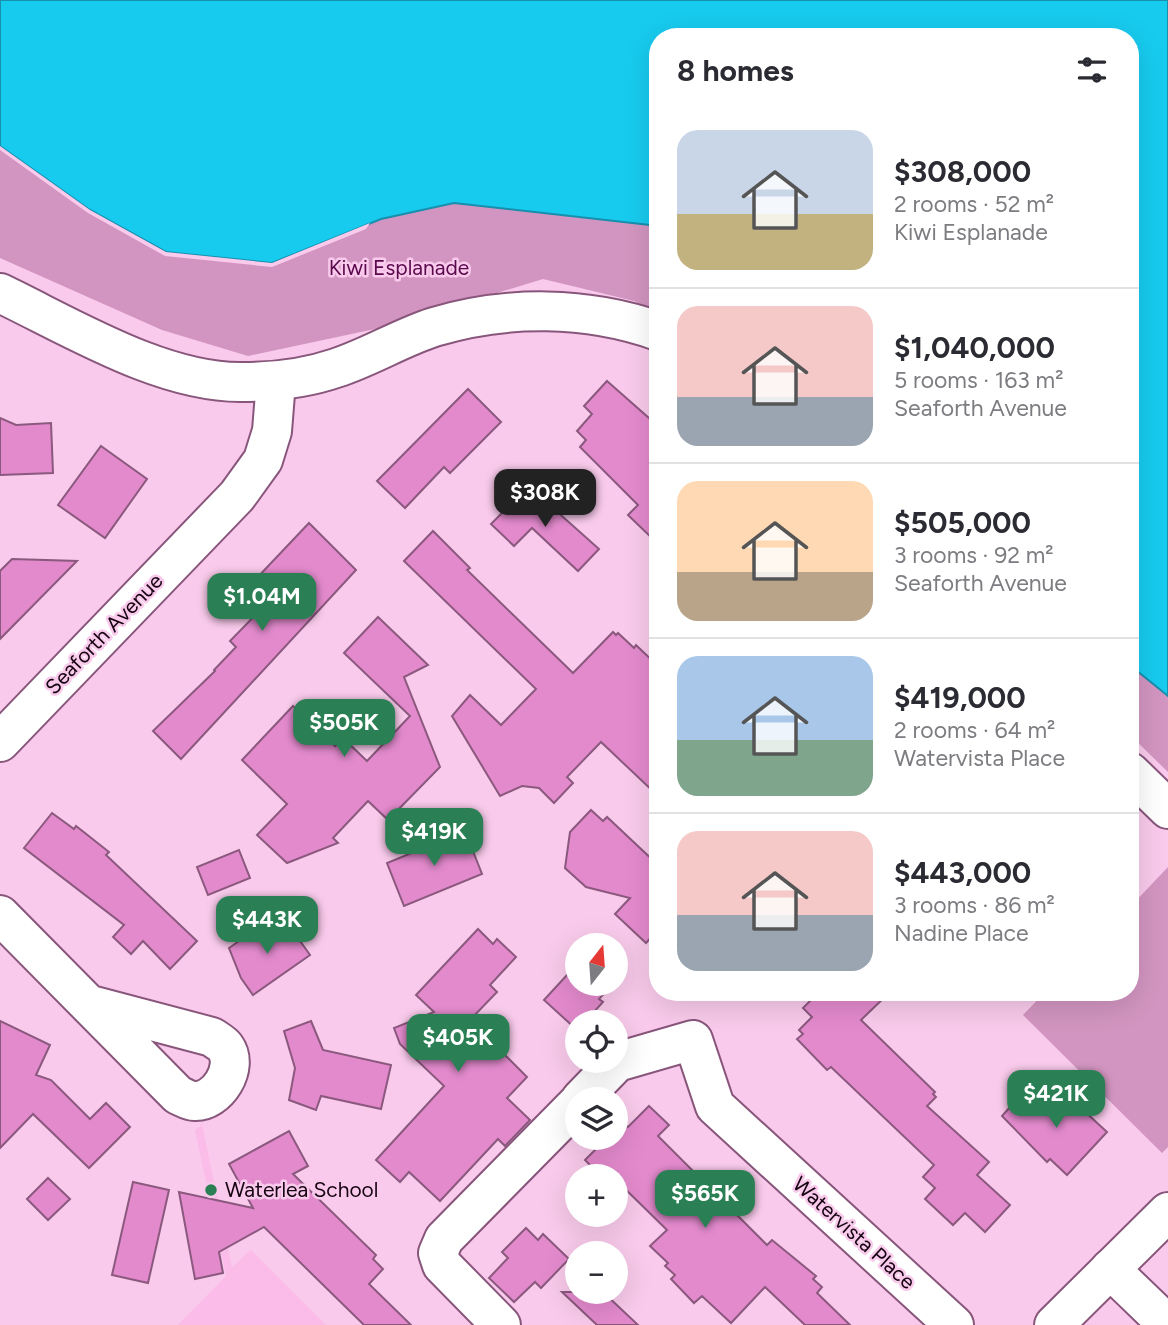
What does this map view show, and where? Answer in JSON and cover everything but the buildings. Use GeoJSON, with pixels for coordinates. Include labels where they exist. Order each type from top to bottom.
{"type":"FeatureCollection","features":[{"type":"Feature","properties":{"kind":"street"},"geometry":{"type":"LineString","coordinates":[[0,293],[174,372],[239,382],[275,381],[335,369],[433,328],[473,318],[515,312],[557,311],[599,315],[649,328]]}},
{"type":"Feature","properties":{"kind":"street","name":"Seaforth Avenue"},"geometry":{"type":"LineString","coordinates":[[0,742],[237,496],[263,460],[272,431],[275,381]]}},
{"type":"Feature","properties":{"kind":"street"},"geometry":{"type":"LineString","coordinates":[[1139,781],[1168,809]]}},
{"type":"Feature","properties":{"kind":"street"},"geometry":{"type":"LineString","coordinates":[[0,915],[91,1005]]}},
{"type":"Feature","properties":{"kind":"street","name":"Watervista Place"},"geometry":{"type":"LineString","coordinates":[[593,1087],[617,1062],[693,1040],[715,1106],[954,1325]]}},
{"type":"Feature","properties":{"kind":"street"},"geometry":{"type":"LineString","coordinates":[[501,1325],[442,1265],[438,1253],[444,1240],[565,1116]]}},
{"type":"Feature","properties":{"kind":"street"},"geometry":{"type":"LineString","coordinates":[[1054,1325],[1168,1212]]}},
{"type":"Feature","properties":{"kind":"street"},"geometry":{"type":"LineString","coordinates":[[1110,1269],[1168,1325]]}},
{"type":"Feature","properties":{"kind":"shaded area","name":"Waterlea School"},"geometry":{"type":"Polygon","coordinates":[[[202,1125],[232,1267],[251,1250],[326,1325],[178,1325],[226,1276],[195,1130],[202,1125]]]}},
{"type":"Feature","properties":{"kind":"green space","name":"Kiwi Esplanade"},"geometry":{"type":"Polygon","coordinates":[[[0,0],[1168,0],[1168,772],[1139,744],[1139,28],[649,28],[649,308],[634,301],[543,279],[389,326],[248,356],[162,330],[0,258],[0,0]]]}},
{"type":"Feature","properties":{"kind":"green space"},"geometry":{"type":"Polygon","coordinates":[[[1168,867],[1168,1147],[1162,1153],[1023,1015],[1036,1001],[1139,1001],[1139,898],[1168,867]]]}},
{"type":"Feature","properties":{"kind":"water"},"geometry":{"type":"Polygon","coordinates":[[[0,0],[1168,0],[1168,696],[1139,672],[1139,28],[649,28],[649,225],[454,203],[381,219],[272,263],[166,252],[90,210],[0,146],[0,0]]]}},
{"type":"Feature","properties":{"kind":"pier"},"geometry":{"type":"Polygon","coordinates":[[[0,146],[90,210],[166,252],[272,263],[370,223],[366,229],[272,267],[165,256],[88,213],[0,150],[0,146]]]}},
{"type":"Feature","properties":{"kind":"place","name":"Waterlea School"},"geometry":{"type":"Point","coordinates":[211,1190]}}]}
